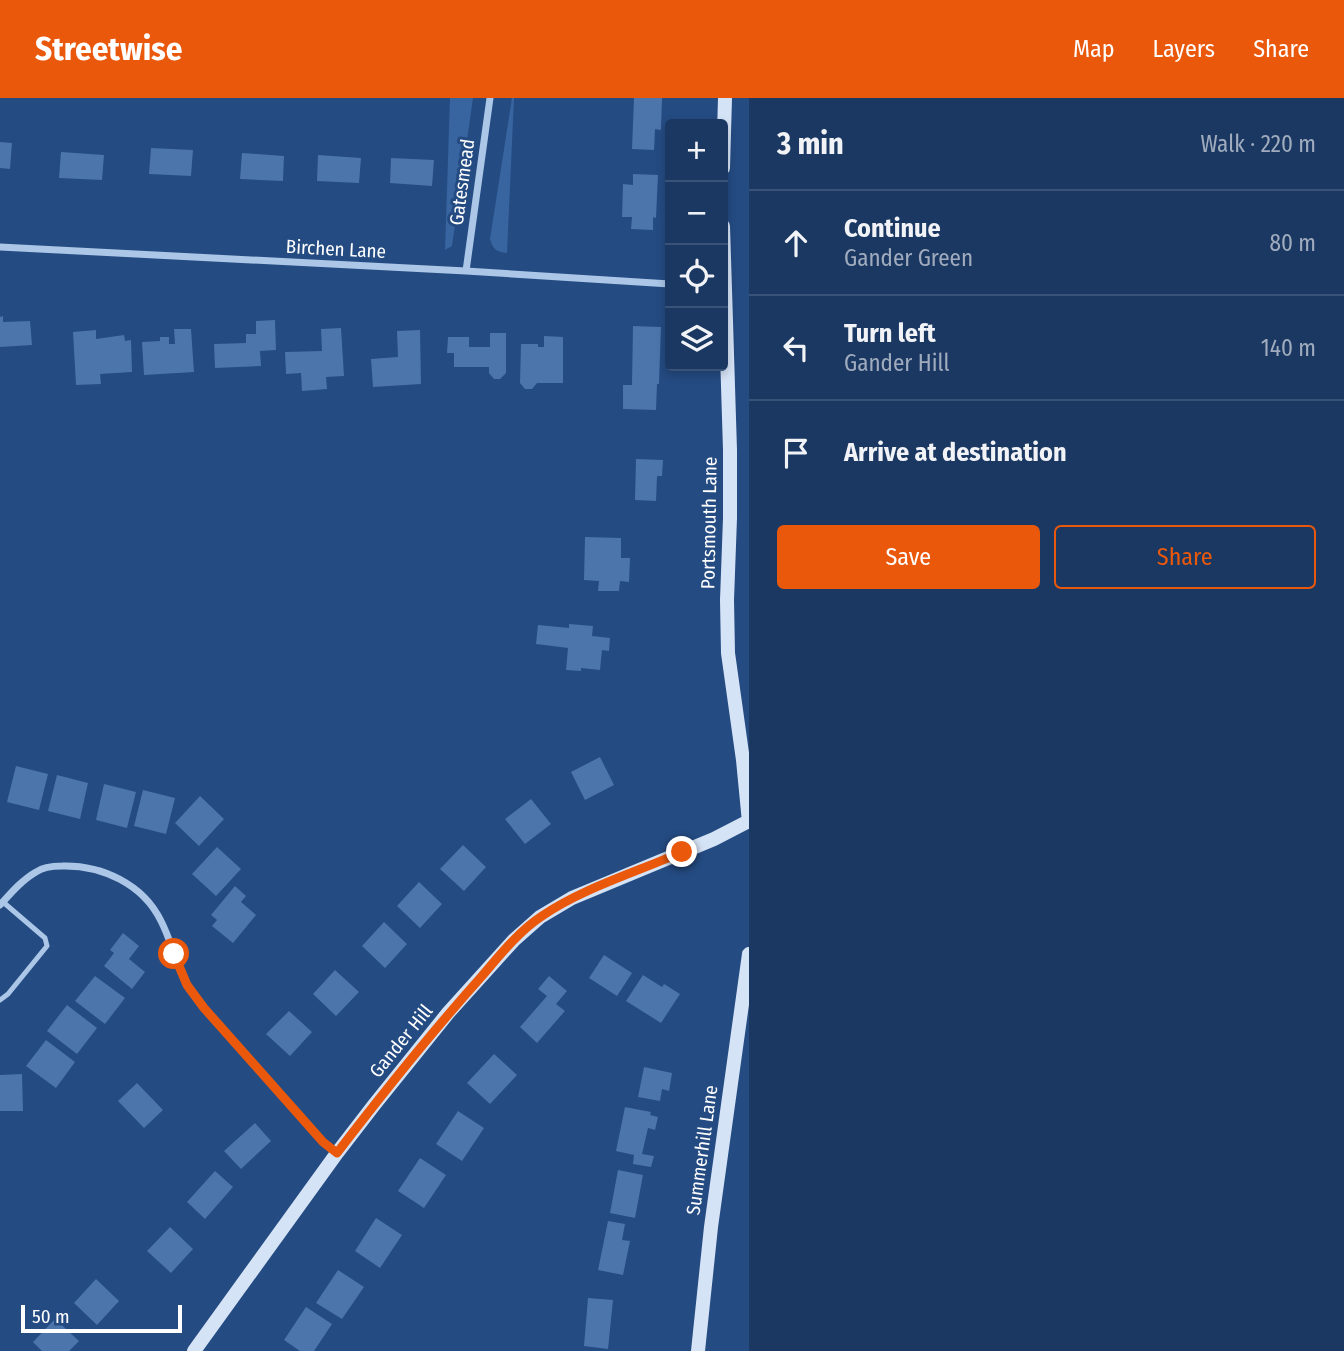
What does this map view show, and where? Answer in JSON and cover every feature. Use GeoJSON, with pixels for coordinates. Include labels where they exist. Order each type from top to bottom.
{"type":"FeatureCollection","features":[{"type":"Feature","properties":{"kind":"street","name":"Gatesmead"},"geometry":{"type":"LineString","coordinates":[[466,271],[490,98]]}},
{"type":"Feature","properties":{"kind":"street"},"geometry":{"type":"LineString","coordinates":[[724,119],[725,98]]}},
{"type":"Feature","properties":{"kind":"street","name":"Birchen Lane"},"geometry":{"type":"LineString","coordinates":[[0,247],[665,284]]}},
{"type":"Feature","properties":{"kind":"street","name":"Portsmouth Lane"},"geometry":{"type":"LineString","coordinates":[[724,308],[730,450],[728,653],[749,821]]}},
{"type":"Feature","properties":{"kind":"street"},"geometry":{"type":"LineString","coordinates":[[736,713],[749,724]]}},
{"type":"Feature","properties":{"kind":"street","name":"Gander Hill"},"geometry":{"type":"LineString","coordinates":[[194,1351],[374,1105],[448,1013],[514,940],[540,917],[572,898],[714,839],[749,821]]}},
{"type":"Feature","properties":{"kind":"street"},"geometry":{"type":"LineString","coordinates":[[1,903],[38,870],[55,866],[93,869],[116,877],[133,888],[151,905],[161,921],[187,985],[204,1008],[323,1142],[337,1153]]}},
{"type":"Feature","properties":{"kind":"street","name":"Summerhill Lane"},"geometry":{"type":"LineString","coordinates":[[698,1351],[711,1227],[749,954]]}},
{"type":"Feature","properties":{"kind":"lane"},"geometry":{"type":"LineString","coordinates":[[0,1000],[47,946],[46,938],[1,903]]}},
{"type":"Feature","properties":{"kind":"shaded area"},"geometry":{"type":"Polygon","coordinates":[[[450,98],[473,98],[452,246],[445,250],[450,98]]]}},
{"type":"Feature","properties":{"kind":"shaded area"},"geometry":{"type":"Polygon","coordinates":[[[512,98],[507,253],[495,249],[490,239],[512,98]]]}},
{"type":"Feature","properties":{"kind":"building"},"geometry":{"type":"Polygon","coordinates":[[[634,98],[662,98],[661,130],[655,129],[654,150],[632,149],[634,98]]]}},
{"type":"Feature","properties":{"kind":"building"},"geometry":{"type":"Polygon","coordinates":[[[0,142],[12,143],[10,169],[0,168],[0,142]]]}},
{"type":"Feature","properties":{"kind":"building"},"geometry":{"type":"Polygon","coordinates":[[[151,148],[193,150],[191,176],[149,174],[151,148]]]}},
{"type":"Feature","properties":{"kind":"building"},"geometry":{"type":"Polygon","coordinates":[[[61,152],[104,155],[102,180],[59,178],[61,152]]]}},
{"type":"Feature","properties":{"kind":"building"},"geometry":{"type":"Polygon","coordinates":[[[242,153],[284,156],[283,181],[240,179],[242,153]]]}},
{"type":"Feature","properties":{"kind":"building"},"geometry":{"type":"Polygon","coordinates":[[[318,155],[361,158],[359,183],[317,181],[318,155]]]}},
{"type":"Feature","properties":{"kind":"building"},"geometry":{"type":"Polygon","coordinates":[[[391,158],[434,160],[432,186],[390,183],[391,158]]]}},
{"type":"Feature","properties":{"kind":"building"},"geometry":{"type":"Polygon","coordinates":[[[633,174],[658,175],[653,230],[631,229],[632,217],[622,217],[623,184],[633,185],[633,174]]]}},
{"type":"Feature","properties":{"kind":"building"},"geometry":{"type":"Polygon","coordinates":[[[3,316],[3,322],[30,321],[32,345],[0,347],[0,317],[3,316]]]}},
{"type":"Feature","properties":{"kind":"building"},"geometry":{"type":"Polygon","coordinates":[[[275,320],[276,350],[260,351],[261,366],[215,368],[214,344],[246,343],[246,334],[256,334],[256,321],[275,320]]]}},
{"type":"Feature","properties":{"kind":"building"},"geometry":{"type":"Polygon","coordinates":[[[633,326],[661,327],[656,410],[623,409],[623,385],[632,385],[633,326]]]}},
{"type":"Feature","properties":{"kind":"building"},"geometry":{"type":"Polygon","coordinates":[[[341,328],[344,376],[326,377],[327,389],[302,391],[301,373],[286,374],[285,352],[322,351],[321,329],[341,328]]]}},
{"type":"Feature","properties":{"kind":"building"},"geometry":{"type":"Polygon","coordinates":[[[174,329],[191,329],[194,372],[144,375],[142,342],[160,341],[160,337],[169,337],[169,344],[175,344],[174,329]]]}},
{"type":"Feature","properties":{"kind":"building"},"geometry":{"type":"Polygon","coordinates":[[[96,330],[96,339],[124,335],[125,341],[131,340],[132,372],[100,374],[101,384],[76,385],[73,332],[96,330]]]}},
{"type":"Feature","properties":{"kind":"building"},"geometry":{"type":"Polygon","coordinates":[[[420,330],[421,384],[373,387],[371,359],[398,357],[397,331],[420,330]]]}},
{"type":"Feature","properties":{"kind":"building"},"geometry":{"type":"Polygon","coordinates":[[[490,333],[506,333],[506,373],[500,379],[494,379],[489,373],[489,367],[454,367],[454,353],[447,353],[448,337],[469,337],[469,347],[490,347],[490,333]]]}},
{"type":"Feature","properties":{"kind":"building"},"geometry":{"type":"Polygon","coordinates":[[[544,336],[563,337],[563,383],[537,383],[532,389],[525,389],[520,383],[521,344],[538,344],[538,347],[544,347],[544,336]]]}},
{"type":"Feature","properties":{"kind":"building"},"geometry":{"type":"Polygon","coordinates":[[[636,459],[663,460],[662,476],[657,476],[656,501],[635,500],[636,459]]]}},
{"type":"Feature","properties":{"kind":"building"},"geometry":{"type":"Polygon","coordinates":[[[585,537],[621,538],[621,558],[630,558],[629,582],[620,581],[619,591],[598,591],[599,581],[584,580],[585,537]]]}},
{"type":"Feature","properties":{"kind":"building"},"geometry":{"type":"Polygon","coordinates":[[[569,624],[593,626],[592,636],[610,638],[609,651],[602,650],[600,670],[566,670],[568,648],[536,644],[538,625],[569,628],[569,624]]]}},
{"type":"Feature","properties":{"kind":"building"},"geometry":{"type":"Polygon","coordinates":[[[600,757],[614,785],[585,800],[571,772],[600,757]]]}},
{"type":"Feature","properties":{"kind":"building"},"geometry":{"type":"Polygon","coordinates":[[[16,766],[48,774],[39,810],[7,802],[16,766]]]}},
{"type":"Feature","properties":{"kind":"building"},"geometry":{"type":"Polygon","coordinates":[[[57,775],[88,783],[80,819],[48,811],[57,775]]]}},
{"type":"Feature","properties":{"kind":"building"},"geometry":{"type":"Polygon","coordinates":[[[104,784],[136,792],[127,828],[96,820],[104,784]]]}},
{"type":"Feature","properties":{"kind":"building"},"geometry":{"type":"Polygon","coordinates":[[[143,790],[175,798],[166,834],[134,826],[143,790]]]}},
{"type":"Feature","properties":{"kind":"building"},"geometry":{"type":"Polygon","coordinates":[[[200,796],[224,819],[199,846],[175,823],[200,796]]]}},
{"type":"Feature","properties":{"kind":"building"},"geometry":{"type":"Polygon","coordinates":[[[531,799],[551,824],[525,844],[505,819],[531,799]]]}},
{"type":"Feature","properties":{"kind":"building"},"geometry":{"type":"Polygon","coordinates":[[[463,845],[486,867],[464,891],[440,869],[463,845]]]}},
{"type":"Feature","properties":{"kind":"building"},"geometry":{"type":"Polygon","coordinates":[[[217,847],[241,869],[216,896],[192,874],[217,847]]]}},
{"type":"Feature","properties":{"kind":"building"},"geometry":{"type":"Polygon","coordinates":[[[419,882],[442,904],[420,928],[397,906],[419,882]]]}},
{"type":"Feature","properties":{"kind":"building"},"geometry":{"type":"Polygon","coordinates":[[[235,886],[246,896],[241,902],[256,915],[233,943],[212,926],[217,920],[211,915],[235,886]]]}},
{"type":"Feature","properties":{"kind":"building"},"geometry":{"type":"Polygon","coordinates":[[[384,922],[407,944],[385,968],[362,946],[384,922]]]}},
{"type":"Feature","properties":{"kind":"building"},"geometry":{"type":"Polygon","coordinates":[[[123,933],[139,946],[129,959],[145,972],[132,989],[104,966],[114,953],[110,950],[123,933]]]}},
{"type":"Feature","properties":{"kind":"building"},"geometry":{"type":"Polygon","coordinates":[[[604,955],[632,973],[617,996],[589,978],[604,955]]]}},
{"type":"Feature","properties":{"kind":"building"},"geometry":{"type":"Polygon","coordinates":[[[335,970],[359,992],[336,1016],[313,994],[335,970]]]}},
{"type":"Feature","properties":{"kind":"building"},"geometry":{"type":"Polygon","coordinates":[[[643,975],[680,994],[661,1023],[626,1001],[643,975]]]}},
{"type":"Feature","properties":{"kind":"building"},"geometry":{"type":"Polygon","coordinates":[[[95,976],[125,998],[105,1024],[75,1001],[95,976]]]}},
{"type":"Feature","properties":{"kind":"building"},"geometry":{"type":"Polygon","coordinates":[[[549,976],[567,991],[556,1004],[565,1011],[537,1043],[520,1027],[547,996],[538,989],[549,976]]]}},
{"type":"Feature","properties":{"kind":"building"},"geometry":{"type":"Polygon","coordinates":[[[67,1005],[97,1028],[77,1054],[47,1031],[67,1005]]]}},
{"type":"Feature","properties":{"kind":"building"},"geometry":{"type":"Polygon","coordinates":[[[289,1011],[312,1032],[290,1056],[266,1034],[289,1011]]]}},
{"type":"Feature","properties":{"kind":"building"},"geometry":{"type":"Polygon","coordinates":[[[46,1040],[75,1062],[56,1088],[26,1066],[46,1040]]]}},
{"type":"Feature","properties":{"kind":"building"},"geometry":{"type":"Polygon","coordinates":[[[494,1054],[517,1075],[490,1104],[467,1083],[494,1054]]]}},
{"type":"Feature","properties":{"kind":"building"},"geometry":{"type":"Polygon","coordinates":[[[644,1067],[672,1073],[669,1091],[662,1089],[660,1101],[638,1097],[644,1067]]]}},
{"type":"Feature","properties":{"kind":"building"},"geometry":{"type":"Polygon","coordinates":[[[22,1074],[23,1111],[0,1111],[0,1075],[22,1074]]]}},
{"type":"Feature","properties":{"kind":"building"},"geometry":{"type":"Polygon","coordinates":[[[137,1083],[163,1110],[144,1128],[118,1101],[137,1083]]]}},
{"type":"Feature","properties":{"kind":"building"},"geometry":{"type":"Polygon","coordinates":[[[625,1107],[651,1112],[650,1115],[658,1117],[655,1130],[648,1128],[642,1154],[654,1156],[651,1167],[633,1164],[634,1155],[616,1151],[625,1107]]]}},
{"type":"Feature","properties":{"kind":"building"},"geometry":{"type":"Polygon","coordinates":[[[458,1111],[484,1128],[462,1161],[436,1144],[458,1111]]]}},
{"type":"Feature","properties":{"kind":"building"},"geometry":{"type":"Polygon","coordinates":[[[255,1123],[271,1141],[241,1169],[224,1151],[255,1123]]]}},
{"type":"Feature","properties":{"kind":"building"},"geometry":{"type":"Polygon","coordinates":[[[420,1158],[446,1175],[424,1208],[398,1191],[420,1158]]]}},
{"type":"Feature","properties":{"kind":"building"},"geometry":{"type":"Polygon","coordinates":[[[618,1170],[643,1175],[635,1218],[610,1213],[618,1170]]]}},
{"type":"Feature","properties":{"kind":"building"},"geometry":{"type":"Polygon","coordinates":[[[215,1171],[233,1187],[205,1219],[187,1202],[215,1171]]]}},
{"type":"Feature","properties":{"kind":"building"},"geometry":{"type":"Polygon","coordinates":[[[376,1218],[402,1235],[380,1268],[355,1251],[376,1218]]]}},
{"type":"Feature","properties":{"kind":"building"},"geometry":{"type":"Polygon","coordinates":[[[608,1221],[625,1224],[622,1240],[630,1241],[623,1275],[598,1270],[608,1221]]]}},
{"type":"Feature","properties":{"kind":"building"},"geometry":{"type":"Polygon","coordinates":[[[170,1227],[193,1249],[171,1273],[147,1251],[170,1227]]]}},
{"type":"Feature","properties":{"kind":"building"},"geometry":{"type":"Polygon","coordinates":[[[338,1270],[364,1287],[342,1319],[316,1303],[338,1270]]]}},
{"type":"Feature","properties":{"kind":"building"},"geometry":{"type":"Polygon","coordinates":[[[96,1279],[119,1301],[97,1325],[74,1303],[96,1279]]]}},
{"type":"Feature","properties":{"kind":"building"},"geometry":{"type":"Polygon","coordinates":[[[588,1298],[613,1300],[608,1349],[584,1346],[588,1298]]]}},
{"type":"Feature","properties":{"kind":"building"},"geometry":{"type":"Polygon","coordinates":[[[306,1307],[332,1324],[314,1351],[300,1351],[284,1340],[306,1307]]]}},
{"type":"Feature","properties":{"kind":"building"},"geometry":{"type":"Polygon","coordinates":[[[55,1319],[79,1341],[69,1351],[42,1351],[33,1342],[55,1319]]]}},
{"type":"Feature","properties":{"kind":"route"},"geometry":{"type":"LineString","coordinates":[[174,954],[187,985],[204,1008],[323,1142],[337,1153],[448,1013],[514,940],[540,917],[572,898],[682,852]]}}]}
